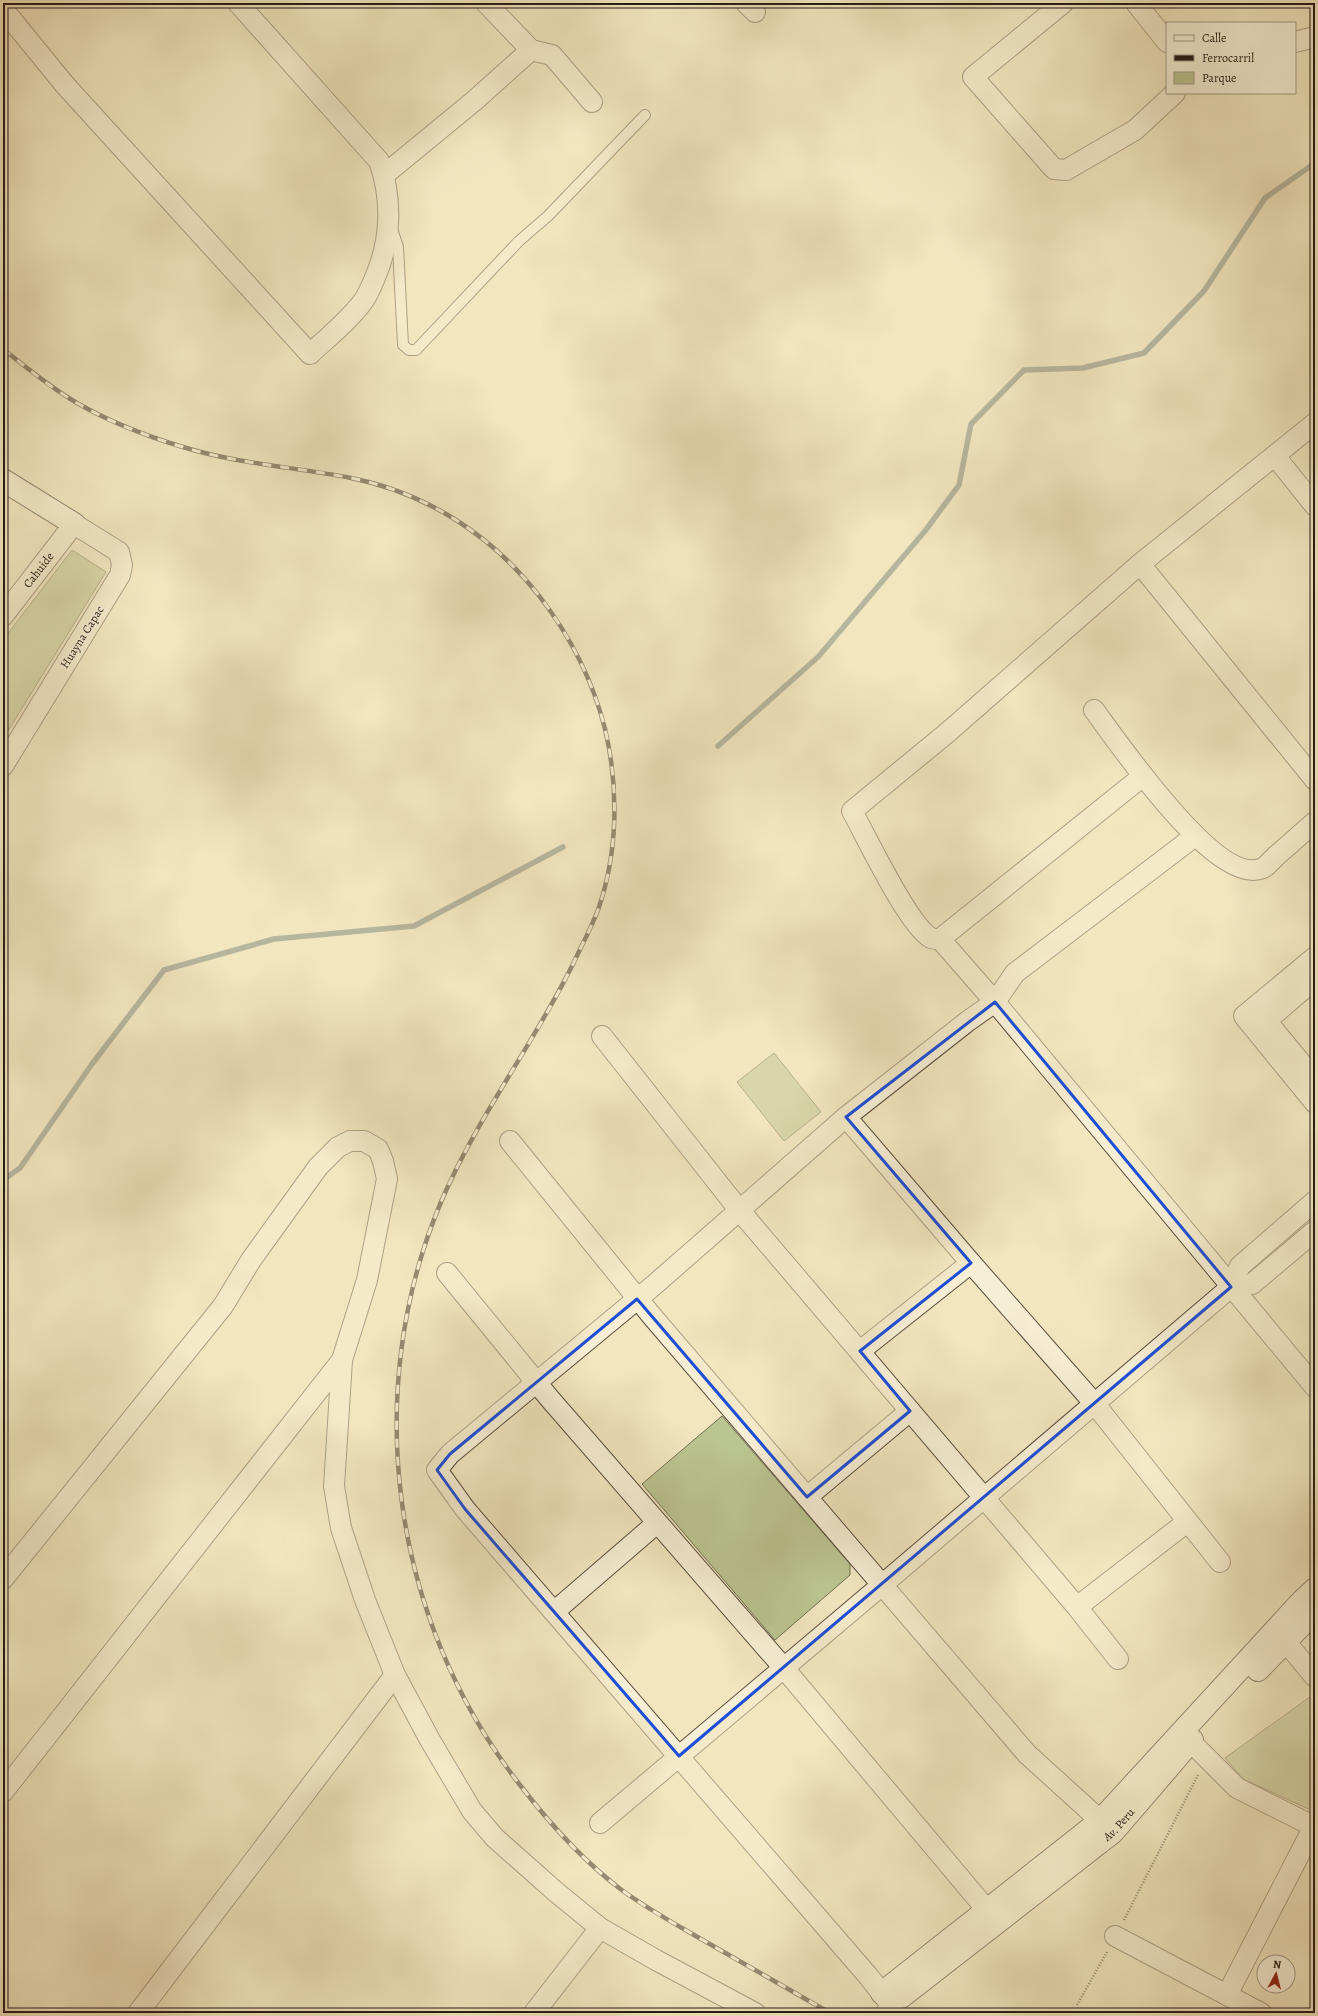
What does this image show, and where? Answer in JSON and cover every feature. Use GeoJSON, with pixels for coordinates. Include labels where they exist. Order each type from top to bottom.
{"type":"FeatureCollection","features":[{"type":"Feature","properties":{"kind":"street"},"geometry":{"type":"LineString","coordinates":[[3,9],[65,85],[310,354],[352,314],[365,299],[386,248],[389,219],[384,175],[379,161],[238,3]]}},
{"type":"Feature","properties":{"kind":"street"},"geometry":{"type":"LineString","coordinates":[[1063,3],[973,77],[1054,169],[1066,170],[1135,130],[1174,94]]}},
{"type":"Feature","properties":{"kind":"street"},"geometry":{"type":"LineString","coordinates":[[1136,3],[1166,41]]}},
{"type":"Feature","properties":{"kind":"street"},"geometry":{"type":"LineString","coordinates":[[497,7],[530,50],[552,55],[592,102]]}},
{"type":"Feature","properties":{"kind":"street"},"geometry":{"type":"LineString","coordinates":[[1296,42],[1315,37]]}},
{"type":"Feature","properties":{"kind":"street"},"geometry":{"type":"LineString","coordinates":[[384,175],[474,101],[530,50]]}},
{"type":"Feature","properties":{"kind":"street"},"geometry":{"type":"LineString","coordinates":[[1315,422],[1140,564],[947,733],[852,811],[895,890],[919,927],[932,938],[940,939],[995,1002],[1315,1387]]}},
{"type":"Feature","properties":{"kind":"street"},"geometry":{"type":"LineString","coordinates":[[1275,456],[1315,506]]}},
{"type":"Feature","properties":{"kind":"street"},"geometry":{"type":"LineString","coordinates":[[3,480],[74,524]]}},
{"type":"Feature","properties":{"kind":"street","name":"Cahuide"},"geometry":{"type":"LineString","coordinates":[[3,616],[74,524]]}},
{"type":"Feature","properties":{"kind":"street","name":"Huayna Capac"},"geometry":{"type":"LineString","coordinates":[[3,766],[120,575],[122,565],[119,552],[74,524]]}},
{"type":"Feature","properties":{"kind":"street"},"geometry":{"type":"LineString","coordinates":[[1140,564],[1315,780]]}},
{"type":"Feature","properties":{"kind":"street"},"geometry":{"type":"LineString","coordinates":[[1094,710],[1143,776],[1195,836],[1221,858],[1250,870],[1263,868],[1315,822]]}},
{"type":"Feature","properties":{"kind":"street"},"geometry":{"type":"LineString","coordinates":[[940,939],[1143,776]]}},
{"type":"Feature","properties":{"kind":"street"},"geometry":{"type":"LineString","coordinates":[[886,2004],[679,1756],[555,1611],[465,1509],[437,1470],[450,1454],[637,1299],[740,1211],[846,1117],[968,1021],[995,1002],[1015,972],[1195,836]]}},
{"type":"Feature","properties":{"kind":"street"},"geometry":{"type":"LineString","coordinates":[[1259,1019],[1315,957]]}},
{"type":"Feature","properties":{"kind":"street"},"geometry":{"type":"LineString","coordinates":[[1259,1019],[1315,979]]}},
{"type":"Feature","properties":{"kind":"street"},"geometry":{"type":"LineString","coordinates":[[1259,1019],[1315,1080]]}},
{"type":"Feature","properties":{"kind":"street"},"geometry":{"type":"LineString","coordinates":[[1259,1019],[1315,1103]]}},
{"type":"Feature","properties":{"kind":"street"},"geometry":{"type":"LineString","coordinates":[[602,1036],[740,1211],[1077,1607],[1118,1659]]}},
{"type":"Feature","properties":{"kind":"street"},"geometry":{"type":"LineString","coordinates":[[846,1117],[971,1263],[1094,1403],[1220,1562]]}},
{"type":"Feature","properties":{"kind":"street"},"geometry":{"type":"LineString","coordinates":[[3,1579],[223,1306],[251,1260],[318,1166],[338,1147],[350,1141],[364,1141],[378,1149],[383,1161],[387,1179],[367,1280],[342,1360],[334,1486],[341,1528],[365,1600],[395,1675],[430,1740],[472,1810],[495,1838],[556,1892],[600,1928],[755,2013]]}},
{"type":"Feature","properties":{"kind":"street"},"geometry":{"type":"LineString","coordinates":[[510,1141],[637,1299],[1027,1754],[1106,1826],[1302,1601],[1315,1589]]}},
{"type":"Feature","properties":{"kind":"street"},"geometry":{"type":"LineString","coordinates":[[600,1823],[1231,1287],[1240,1266],[1315,1201]]}},
{"type":"Feature","properties":{"kind":"street"},"geometry":{"type":"LineString","coordinates":[[1231,1287],[1252,1284],[1315,1230]]}},
{"type":"Feature","properties":{"kind":"street"},"geometry":{"type":"LineString","coordinates":[[860,1351],[971,1263]]}},
{"type":"Feature","properties":{"kind":"street"},"geometry":{"type":"LineString","coordinates":[[448,1273],[536,1382],[783,1667],[991,1915]]}},
{"type":"Feature","properties":{"kind":"street"},"geometry":{"type":"LineString","coordinates":[[3,1792],[342,1360]]}},
{"type":"Feature","properties":{"kind":"street"},"geometry":{"type":"LineString","coordinates":[[807,1497],[910,1411]]}},
{"type":"Feature","properties":{"kind":"street"},"geometry":{"type":"LineString","coordinates":[[1077,1607],[1187,1522]]}},
{"type":"Feature","properties":{"kind":"street"},"geometry":{"type":"LineString","coordinates":[[555,1611],[657,1523]]}},
{"type":"Feature","properties":{"kind":"street","name":"Av. Peru"},"geometry":{"type":"LineString","coordinates":[[886,2004],[991,1915],[1106,1826],[1191,1742],[1315,1610]]}},
{"type":"Feature","properties":{"kind":"street"},"geometry":{"type":"LineString","coordinates":[[1286,1641],[1315,1677]]}},
{"type":"Feature","properties":{"kind":"street"},"geometry":{"type":"LineString","coordinates":[[138,2013],[395,1675]]}},
{"type":"Feature","properties":{"kind":"street"},"geometry":{"type":"LineString","coordinates":[[1191,1742],[1237,1788],[1315,1827],[1227,1995]]}},
{"type":"Feature","properties":{"kind":"street"},"geometry":{"type":"LineString","coordinates":[[534,2013],[600,1928]]}},
{"type":"Feature","properties":{"kind":"street"},"geometry":{"type":"LineString","coordinates":[[1115,1937],[1261,2013]]}},
{"type":"Feature","properties":{"kind":"lane"},"geometry":{"type":"LineString","coordinates":[[389,219],[398,247],[403,345],[409,350],[416,350],[519,241],[548,216],[645,115]]}},
{"type":"Feature","properties":{"kind":"path"},"geometry":{"type":"LineString","coordinates":[[1077,2005],[1115,1937],[1200,1771]]}},
{"type":"Feature","properties":{"kind":"highlighted area"},"geometry":{"type":"Polygon","coordinates":[[[995,1002],[1231,1287],[679,1756],[465,1509],[437,1470],[450,1454],[637,1299],[807,1497],[910,1411],[860,1351],[971,1263],[846,1117],[995,1002]]]}},
{"type":"Feature","properties":{"kind":"green space"},"geometry":{"type":"Polygon","coordinates":[[[72,550],[106,572],[3,739],[3,640],[72,550]]]}},
{"type":"Feature","properties":{"kind":"green space"},"geometry":{"type":"Polygon","coordinates":[[[774,1053],[821,1112],[784,1141],[737,1082],[774,1053]]]}},
{"type":"Feature","properties":{"kind":"green space"},"geometry":{"type":"Polygon","coordinates":[[[722,1416],[850,1564],[850,1575],[775,1640],[642,1484],[722,1416]]]}},
{"type":"Feature","properties":{"kind":"green space"},"geometry":{"type":"Polygon","coordinates":[[[1314,1694],[1315,1812],[1243,1779],[1225,1758],[1314,1694]]]}},
{"type":"Feature","properties":{"kind":"waterway"},"geometry":{"type":"LineString","coordinates":[[718,746],[818,657],[925,531],[959,485],[971,424],[1024,370],[1083,368],[1144,353],[1204,291],[1265,198],[1315,163]]}},
{"type":"Feature","properties":{"kind":"waterway"},"geometry":{"type":"LineString","coordinates":[[3,1180],[20,1168],[92,1064],[164,970],[274,939],[414,926],[563,847]]}},
{"type":"Feature","properties":{"kind":"railway"},"geometry":{"type":"LineString","coordinates":[[3,349],[39,378],[67,397],[102,416],[155,438],[204,453],[267,465],[351,478],[406,494],[432,506],[480,536],[522,575],[551,612],[571,643],[594,694],[610,751],[614,797],[613,843],[610,866],[598,910],[574,962],[541,1022],[488,1110],[455,1171],[441,1202],[416,1275],[401,1351],[397,1428],[402,1504],[417,1579],[442,1652],[477,1721],[520,1785],[543,1814],[581,1855],[632,1898],[830,2013]]}}]}
